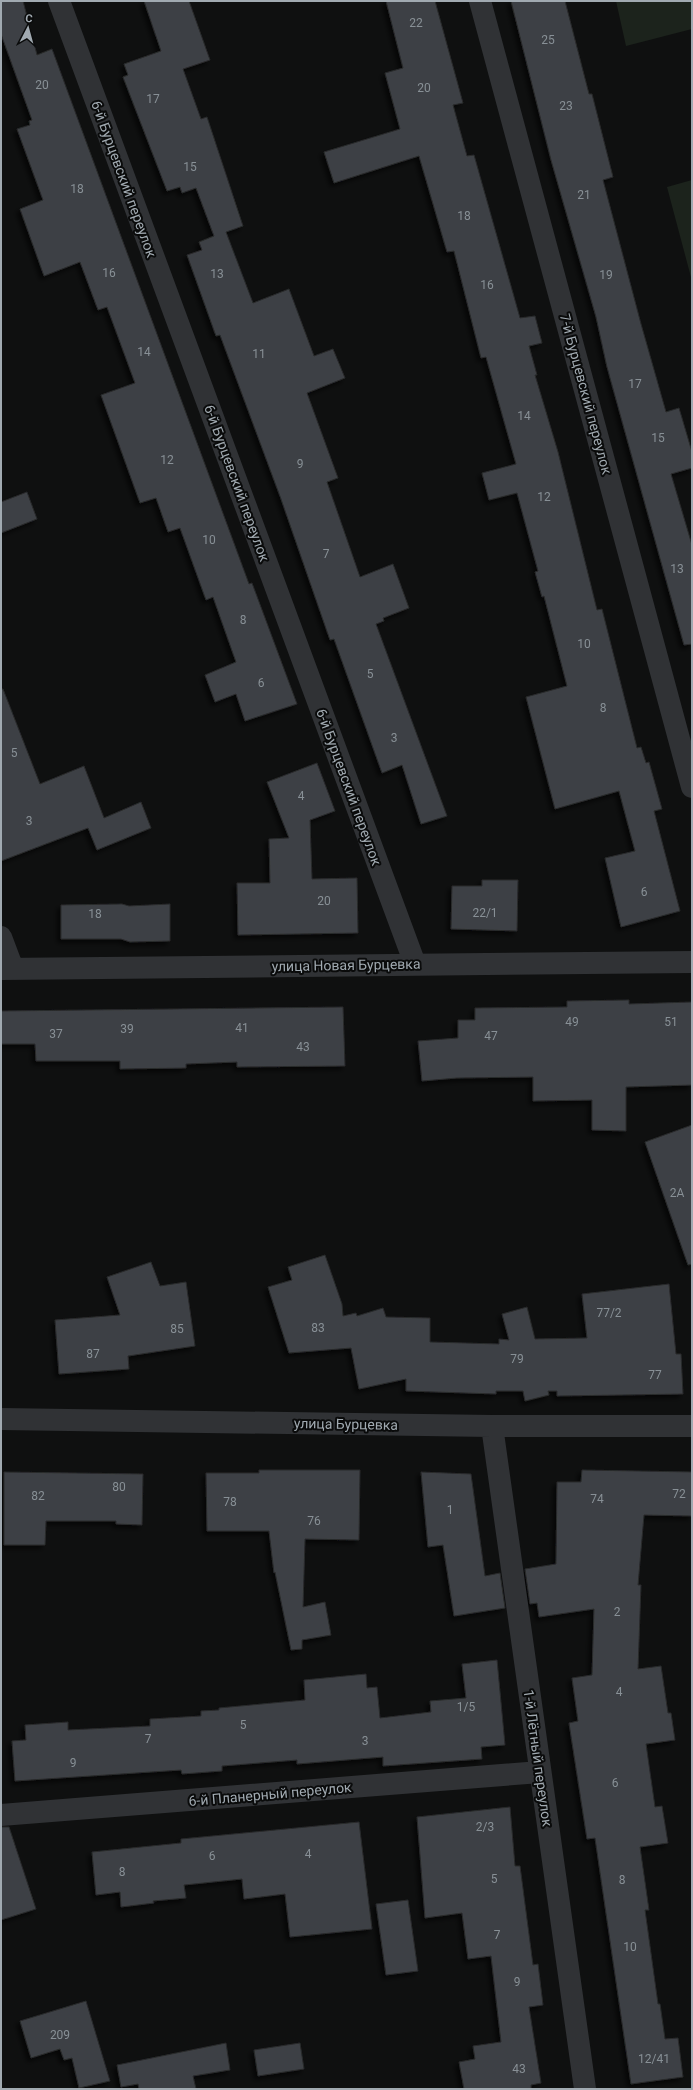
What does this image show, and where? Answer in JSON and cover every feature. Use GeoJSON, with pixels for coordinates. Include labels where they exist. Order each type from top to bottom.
{"type":"FeatureCollection","features":[{"type":"Feature","properties":{"kind":"street","name":"6-й Бурцевский переулок"},"geometry":{"type":"LineString","coordinates":[[59,1],[415,964]]}},
{"type":"Feature","properties":{"kind":"street","name":"7-й Бурцевский переулок"},"geometry":{"type":"LineString","coordinates":[[480,1],[692,787]]}},
{"type":"Feature","properties":{"kind":"street"},"geometry":{"type":"LineString","coordinates":[[1,938],[7,969]]}},
{"type":"Feature","properties":{"kind":"street","name":"улица Новая Бурцевка"},"geometry":{"type":"LineString","coordinates":[[7,969],[692,962]]}},
{"type":"Feature","properties":{"kind":"street","name":"улица Бурцевка"},"geometry":{"type":"LineString","coordinates":[[1,1420],[492,1426],[692,1426]]}},
{"type":"Feature","properties":{"kind":"street","name":"1-й Лётный переулок"},"geometry":{"type":"LineString","coordinates":[[492,1426],[585,2089]]}},
{"type":"Feature","properties":{"kind":"street","name":"6-й Планерный переулок"},"geometry":{"type":"LineString","coordinates":[[1,1816],[540,1772]]}},
{"type":"Feature","properties":{"kind":"shaded area"},"geometry":{"type":"Polygon","coordinates":[[[616,1],[692,1],[692,29],[626,46],[616,1]]]}},
{"type":"Feature","properties":{"kind":"shaded area"},"geometry":{"type":"Polygon","coordinates":[[[692,180],[692,281],[667,187],[692,180]]]}},
{"type":"Feature","properties":{"kind":"building"},"geometry":{"type":"Polygon","coordinates":[[[1,1],[23,1],[37,55],[52,49],[249,584],[252,583],[297,704],[245,721],[236,694],[215,702],[205,675],[236,662],[213,597],[206,600],[180,528],[168,532],[156,498],[140,503],[101,395],[135,383],[107,307],[98,310],[80,262],[44,276],[20,209],[43,200],[17,129],[30,125],[29,121],[32,120],[1,34],[1,1]]]}},
{"type":"Feature","properties":{"kind":"building"},"geometry":{"type":"Polygon","coordinates":[[[144,1],[189,1],[210,60],[183,69],[201,119],[207,117],[243,226],[226,232],[253,303],[289,289],[314,356],[333,349],[345,378],[307,393],[338,478],[327,482],[360,577],[393,564],[409,608],[383,618],[384,621],[376,624],[447,816],[421,824],[402,765],[382,773],[334,639],[330,640],[281,499],[220,335],[216,336],[187,255],[202,250],[199,242],[214,236],[196,188],[182,193],[180,187],[167,191],[123,77],[128,75],[124,64],[161,51],[144,1]]]}},
{"type":"Feature","properties":{"kind":"building"},"geometry":{"type":"Polygon","coordinates":[[[386,1],[435,1],[463,103],[453,105],[467,156],[474,155],[520,318],[535,316],[542,343],[529,346],[537,375],[535,375],[558,452],[597,610],[602,609],[637,748],[641,747],[646,763],[649,762],[662,809],[654,811],[680,911],[621,927],[605,858],[635,851],[619,791],[555,809],[526,697],[567,686],[544,596],[542,597],[535,572],[538,571],[517,493],[489,500],[482,473],[516,464],[486,357],[481,358],[454,251],[447,252],[419,156],[334,183],[324,152],[400,129],[385,73],[403,68],[386,1]]]}},
{"type":"Feature","properties":{"kind":"building"},"geometry":{"type":"Polygon","coordinates":[[[511,1],[565,1],[589,94],[592,94],[613,177],[603,180],[641,324],[666,412],[679,408],[692,452],[692,468],[671,474],[692,545],[692,644],[684,645],[607,367],[596,317],[551,160],[511,1]]]}},
{"type":"Feature","properties":{"kind":"building"},"geometry":{"type":"Polygon","coordinates":[[[27,492],[37,519],[1,533],[1,502],[27,492]]]}},
{"type":"Feature","properties":{"kind":"building"},"geometry":{"type":"Polygon","coordinates":[[[1,689],[3,689],[40,784],[84,766],[104,818],[141,802],[151,828],[97,850],[88,828],[1,861],[1,689]]]}},
{"type":"Feature","properties":{"kind":"building"},"geometry":{"type":"Polygon","coordinates":[[[317,763],[335,811],[310,820],[312,879],[357,878],[358,933],[238,935],[237,883],[270,883],[269,839],[289,838],[267,782],[317,763]]]}},
{"type":"Feature","properties":{"kind":"building"},"geometry":{"type":"Polygon","coordinates":[[[482,880],[518,880],[517,931],[451,929],[452,886],[482,886],[482,880]]]}},
{"type":"Feature","properties":{"kind":"building"},"geometry":{"type":"Polygon","coordinates":[[[122,904],[129,906],[170,904],[170,941],[130,942],[121,939],[61,939],[61,905],[122,904]]]}},
{"type":"Feature","properties":{"kind":"building"},"geometry":{"type":"Polygon","coordinates":[[[629,1000],[629,1004],[692,1002],[692,1085],[626,1087],[626,1131],[592,1130],[592,1100],[533,1101],[533,1077],[457,1078],[422,1081],[418,1041],[458,1038],[458,1020],[475,1020],[475,1008],[567,1007],[567,1001],[629,1000]]]}},
{"type":"Feature","properties":{"kind":"building"},"geometry":{"type":"Polygon","coordinates":[[[343,1007],[345,1066],[237,1067],[237,1062],[186,1064],[186,1068],[120,1069],[120,1061],[36,1061],[35,1044],[1,1044],[1,1011],[343,1007]]]}},
{"type":"Feature","properties":{"kind":"building"},"geometry":{"type":"Polygon","coordinates":[[[692,1125],[692,1264],[688,1265],[645,1142],[692,1125]]]}},
{"type":"Feature","properties":{"kind":"building"},"geometry":{"type":"Polygon","coordinates":[[[325,1255],[342,1304],[343,1316],[356,1313],[357,1316],[383,1308],[386,1317],[430,1318],[430,1342],[499,1344],[499,1339],[509,1340],[502,1314],[527,1307],[535,1339],[587,1338],[582,1294],[669,1284],[676,1354],[681,1354],[683,1394],[557,1396],[557,1391],[548,1391],[549,1395],[525,1401],[523,1391],[496,1391],[496,1394],[406,1391],[406,1379],[359,1389],[351,1348],[289,1353],[268,1287],[292,1280],[288,1267],[325,1255]]]}},
{"type":"Feature","properties":{"kind":"building"},"geometry":{"type":"Polygon","coordinates":[[[151,1262],[160,1286],[186,1282],[195,1346],[128,1356],[129,1369],[59,1374],[55,1320],[120,1315],[107,1277],[151,1262]]]}},
{"type":"Feature","properties":{"kind":"building"},"geometry":{"type":"Polygon","coordinates":[[[259,1470],[360,1470],[359,1540],[305,1539],[303,1607],[325,1602],[331,1635],[302,1640],[302,1649],[291,1650],[275,1572],[274,1573],[269,1531],[207,1531],[206,1473],[259,1473],[259,1470]]]}},
{"type":"Feature","properties":{"kind":"building"},"geometry":{"type":"Polygon","coordinates":[[[582,1470],[692,1472],[692,1516],[644,1515],[638,1585],[641,1585],[638,1669],[661,1666],[668,1713],[671,1713],[675,1740],[646,1744],[655,1807],[662,1806],[668,1843],[640,1847],[649,1910],[645,1910],[658,2004],[660,2004],[665,2039],[678,2038],[683,2077],[631,2084],[595,1838],[587,1839],[569,1723],[578,1721],[572,1678],[592,1675],[594,1609],[539,1617],[537,1603],[530,1604],[525,1569],[556,1564],[557,1482],[581,1482],[582,1470]]]}},
{"type":"Feature","properties":{"kind":"building"},"geometry":{"type":"Polygon","coordinates":[[[4,1472],[143,1474],[142,1525],[116,1524],[116,1521],[46,1521],[45,1545],[4,1545],[4,1472]]]}},
{"type":"Feature","properties":{"kind":"building"},"geometry":{"type":"Polygon","coordinates":[[[421,1472],[471,1474],[485,1576],[500,1573],[505,1608],[454,1616],[443,1545],[428,1547],[421,1472]]]}},
{"type":"Feature","properties":{"kind":"building"},"geometry":{"type":"Polygon","coordinates":[[[497,1660],[505,1745],[481,1747],[482,1759],[383,1766],[383,1757],[297,1764],[297,1760],[222,1766],[222,1771],[182,1774],[181,1770],[15,1781],[12,1741],[26,1740],[25,1725],[68,1722],[68,1730],[150,1726],[150,1719],[201,1716],[201,1711],[219,1710],[219,1708],[305,1700],[304,1680],[366,1674],[367,1688],[377,1687],[380,1718],[431,1712],[430,1701],[466,1698],[462,1664],[497,1660]]]}},
{"type":"Feature","properties":{"kind":"building"},"geometry":{"type":"Polygon","coordinates":[[[510,1807],[515,1866],[520,1866],[533,1965],[538,1964],[543,2005],[529,2007],[541,2083],[531,2085],[531,2089],[464,2089],[459,2062],[475,2059],[473,2046],[501,2042],[491,1956],[468,1959],[462,1913],[425,1918],[417,1817],[510,1807]]]}},
{"type":"Feature","properties":{"kind":"building"},"geometry":{"type":"Polygon","coordinates":[[[359,1822],[372,1929],[290,1937],[285,1894],[244,1899],[242,1879],[184,1885],[186,1898],[153,1901],[154,1903],[121,1907],[120,1892],[96,1895],[92,1852],[181,1843],[181,1839],[359,1822]]]}},
{"type":"Feature","properties":{"kind":"building"},"geometry":{"type":"Polygon","coordinates":[[[1,1827],[9,1827],[36,1909],[1,1920],[1,1827]]]}},
{"type":"Feature","properties":{"kind":"building"},"geometry":{"type":"Polygon","coordinates":[[[408,1900],[418,1971],[386,1975],[376,1904],[408,1900]]]}},
{"type":"Feature","properties":{"kind":"building"},"geometry":{"type":"Polygon","coordinates":[[[86,2001],[110,2081],[79,2088],[72,2058],[64,2060],[60,2049],[31,2058],[20,2021],[86,2001]]]}},
{"type":"Feature","properties":{"kind":"building"},"geometry":{"type":"Polygon","coordinates":[[[226,2043],[230,2070],[193,2076],[196,2089],[139,2089],[138,2084],[121,2087],[117,2065],[226,2043]]]}},
{"type":"Feature","properties":{"kind":"building"},"geometry":{"type":"Polygon","coordinates":[[[300,2043],[304,2069],[258,2076],[254,2050],[300,2043]]]}}]}
